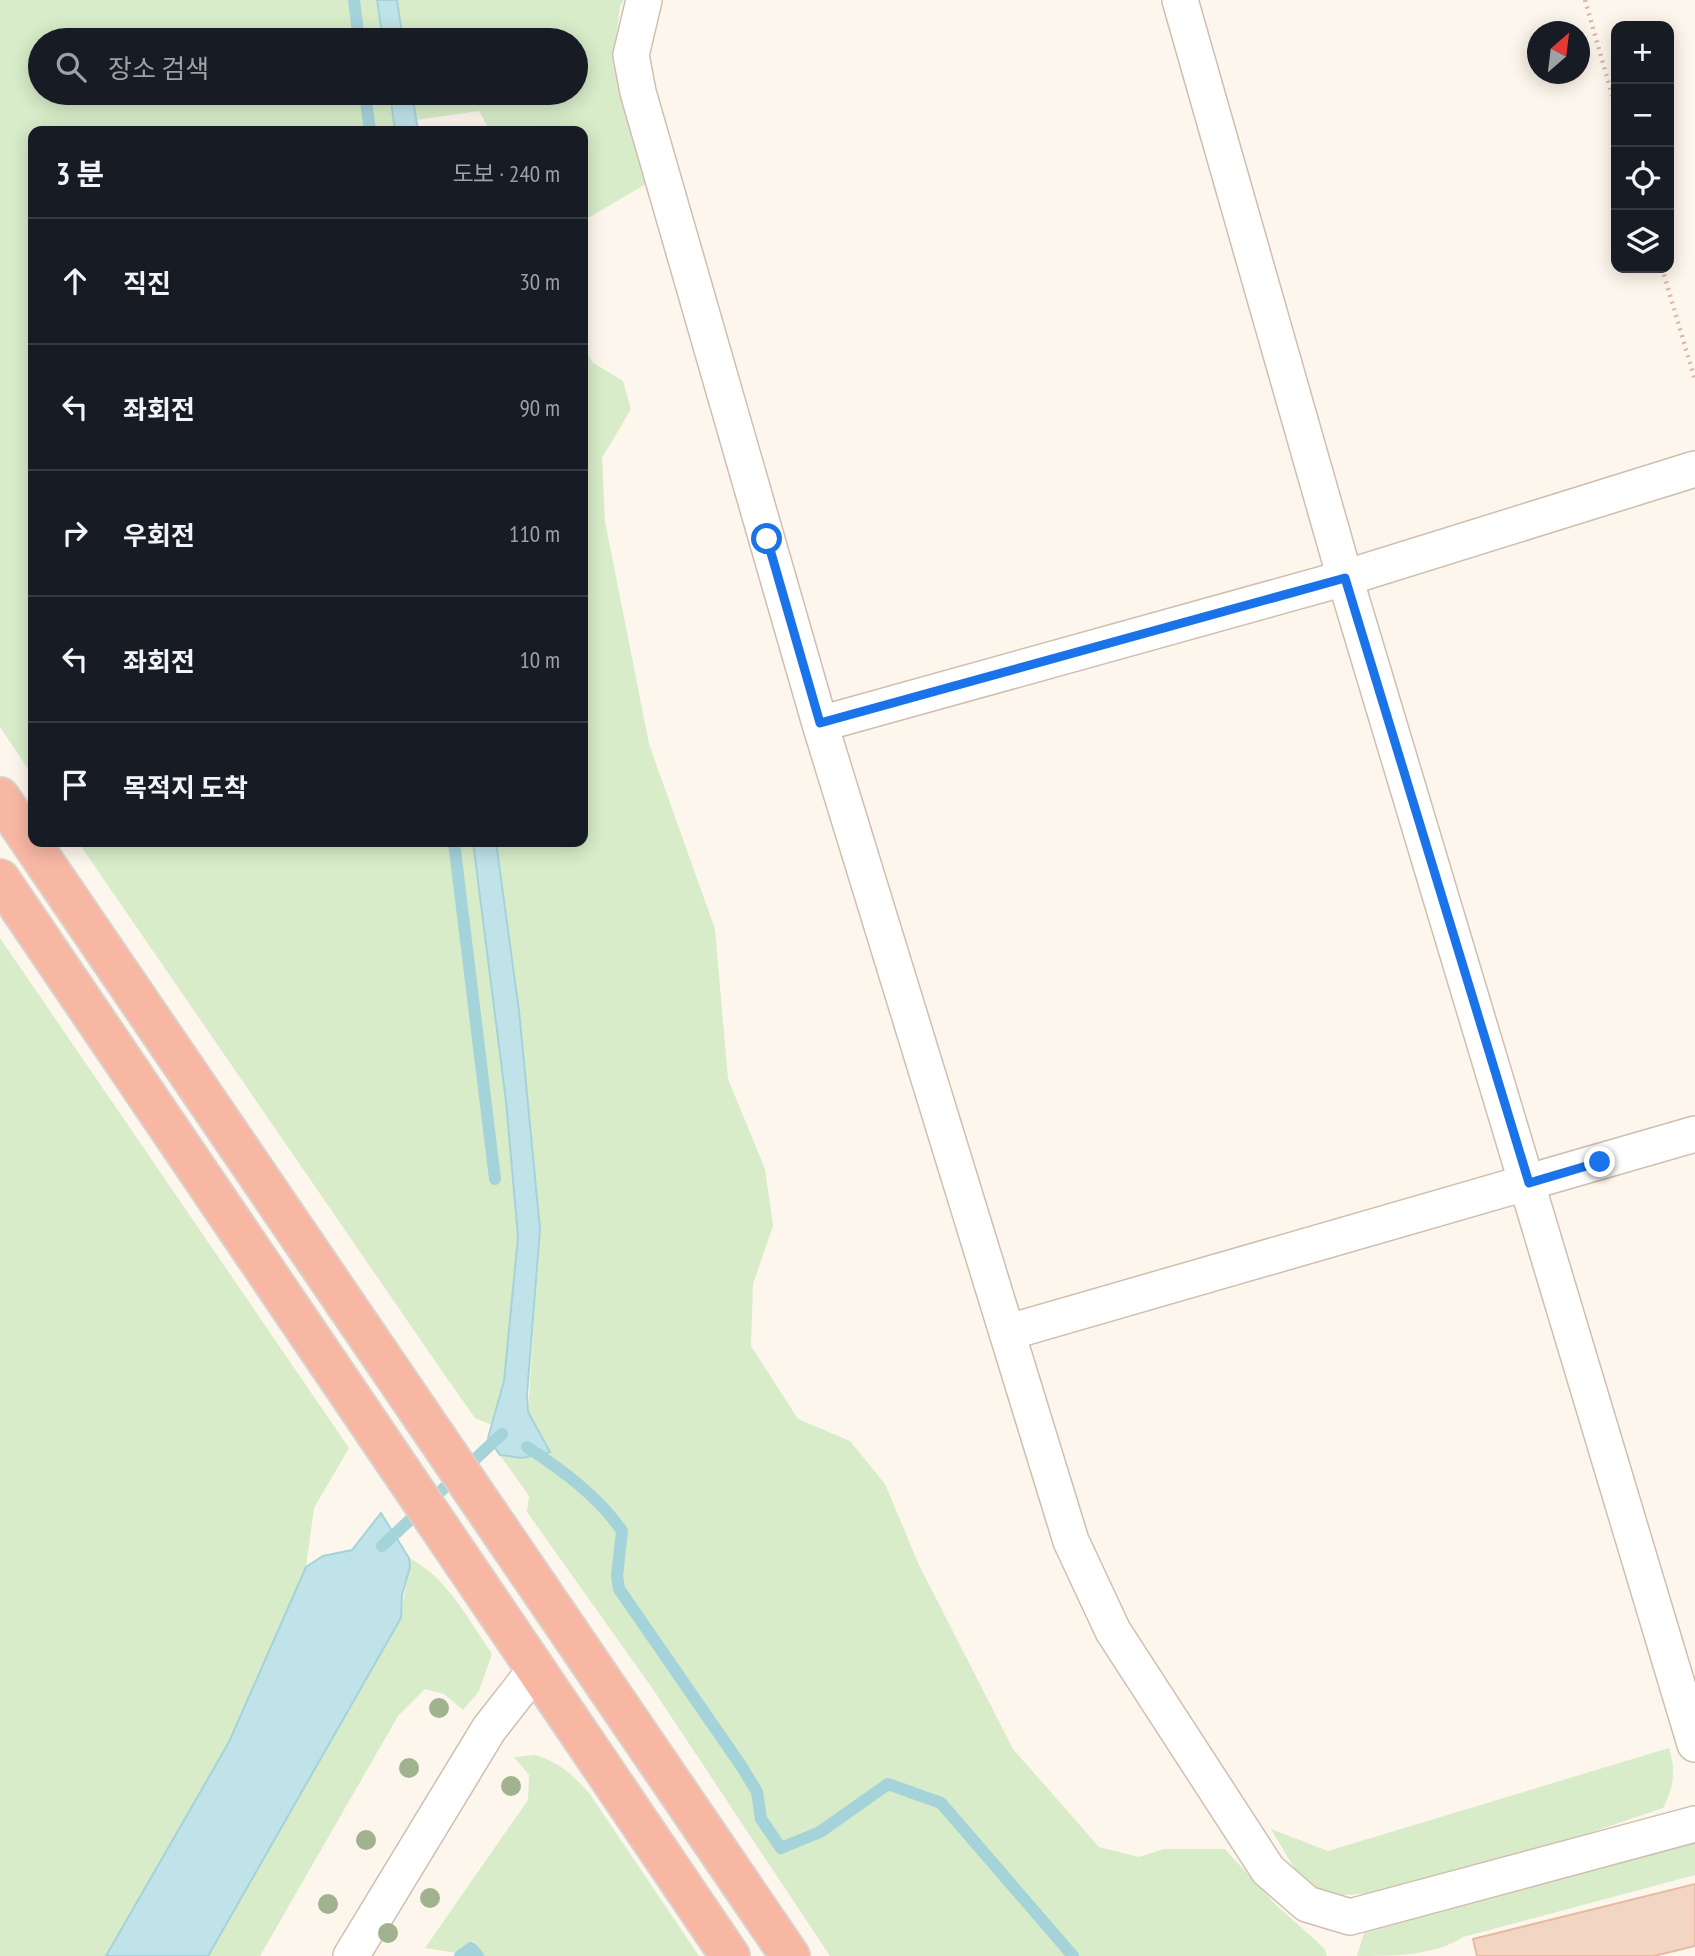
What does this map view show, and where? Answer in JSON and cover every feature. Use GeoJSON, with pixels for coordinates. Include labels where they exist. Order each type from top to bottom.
{"type":"FeatureCollection","features":[{"type":"Feature","properties":{"kind":"highway"},"geometry":{"type":"LineString","coordinates":[[0,797],[28,838]]}},
{"type":"Feature","properties":{"kind":"highway"},"geometry":{"type":"LineString","coordinates":[[34,847],[790,1956]]}},
{"type":"Feature","properties":{"kind":"highway"},"geometry":{"type":"LineString","coordinates":[[0,878],[730,1956]]}},
{"type":"Feature","properties":{"kind":"street"},"geometry":{"type":"LineString","coordinates":[[644,0],[631,55],[638,92],[820,723],[1071,1541],[1113,1631],[1268,1870],[1307,1904],[1350,1917],[1695,1824]]}},
{"type":"Feature","properties":{"kind":"street"},"geometry":{"type":"LineString","coordinates":[[1180,0],[1345,578],[1529,1183],[1695,1744]]}},
{"type":"Feature","properties":{"kind":"street"},"geometry":{"type":"LineString","coordinates":[[820,723],[1345,578],[1695,470]]}},
{"type":"Feature","properties":{"kind":"street"},"geometry":{"type":"LineString","coordinates":[[1009,1332],[1695,1133]]}},
{"type":"Feature","properties":{"kind":"street"},"geometry":{"type":"LineString","coordinates":[[351,1956],[489,1729],[536,1670]]}},
{"type":"Feature","properties":{"kind":"path"},"geometry":{"type":"LineString","coordinates":[[1585,0],[1611,91]]}},
{"type":"Feature","properties":{"kind":"path"},"geometry":{"type":"LineString","coordinates":[[1663,273],[1695,380]]}},
{"type":"Feature","properties":{"kind":"green space"},"geometry":{"type":"Polygon","coordinates":[[[0,0],[377,0],[381,28],[28,28],[28,105],[392,105],[394,126],[28,126],[28,769],[0,727],[0,0]]]}},
{"type":"Feature","properties":{"kind":"green space"},"geometry":{"type":"Polygon","coordinates":[[[397,0],[624,0],[620,6],[613,64],[646,184],[588,218],[588,126],[487,126],[479,111],[416,120],[414,105],[588,105],[588,28],[401,28],[397,0]]]}},
{"type":"Feature","properties":{"kind":"green space"},"geometry":{"type":"Polygon","coordinates":[[[588,354],[592,362],[623,381],[631,409],[602,458],[605,521],[649,744],[715,929],[728,1079],[765,1169],[773,1226],[753,1284],[751,1346],[798,1419],[850,1441],[885,1484],[919,1565],[1013,1749],[1099,1847],[1139,1857],[1164,1849],[1225,1849],[1274,1903],[1324,1948],[1327,1956],[830,1956],[650,1685],[527,1512],[529,1496],[500,1455],[522,1458],[550,1452],[528,1412],[540,1229],[497,847],[588,847],[588,354]]]}},
{"type":"Feature","properties":{"kind":"green space"},"geometry":{"type":"Polygon","coordinates":[[[81,847],[474,847],[506,1101],[518,1237],[504,1381],[492,1425],[475,1418],[81,847]]]}},
{"type":"Feature","properties":{"kind":"green space"},"geometry":{"type":"Polygon","coordinates":[[[0,938],[349,1448],[314,1508],[306,1567],[229,1742],[106,1956],[0,1956],[0,938]]]}},
{"type":"Feature","properties":{"kind":"green space"},"geometry":{"type":"Polygon","coordinates":[[[409,1558],[446,1587],[492,1654],[479,1691],[463,1710],[444,1694],[425,1689],[398,1716],[260,1956],[208,1956],[401,1618],[409,1558]]]}},
{"type":"Feature","properties":{"kind":"green space"},"geometry":{"type":"Polygon","coordinates":[[[1669,1748],[1673,1778],[1663,1808],[1494,1865],[1374,1893],[1330,1896],[1300,1878],[1271,1829],[1328,1851],[1669,1748]]]}},
{"type":"Feature","properties":{"kind":"green space"},"geometry":{"type":"Polygon","coordinates":[[[535,1755],[565,1770],[589,1793],[699,1956],[483,1956],[473,1941],[457,1953],[425,1948],[528,1800],[529,1775],[514,1757],[535,1755]]]}},
{"type":"Feature","properties":{"kind":"green space"},"geometry":{"type":"Polygon","coordinates":[[[1695,1837],[1695,1875],[1463,1937],[1440,1948],[1399,1955],[1357,1956],[1364,1933],[1695,1837]]]}},
{"type":"Feature","properties":{"kind":"water"},"geometry":{"type":"Polygon","coordinates":[[[377,0],[397,0],[401,28],[381,28],[377,0]]]}},
{"type":"Feature","properties":{"kind":"water"},"geometry":{"type":"Polygon","coordinates":[[[392,105],[414,105],[417,126],[394,126],[392,105]]]}},
{"type":"Feature","properties":{"kind":"water"},"geometry":{"type":"Polygon","coordinates":[[[474,847],[497,847],[519,1011],[540,1229],[527,1395],[528,1412],[550,1452],[522,1458],[500,1455],[488,1438],[504,1381],[518,1237],[506,1101],[474,847]]]}},
{"type":"Feature","properties":{"kind":"water"},"geometry":{"type":"Polygon","coordinates":[[[381,1513],[409,1558],[410,1567],[402,1595],[401,1618],[208,1956],[106,1956],[229,1742],[306,1567],[323,1556],[352,1550],[381,1513]]]}},
{"type":"Feature","properties":{"kind":"building"},"geometry":{"type":"Polygon","coordinates":[[[1695,1884],[1695,1946],[1654,1956],[1477,1956],[1473,1939],[1695,1884]]]}},
{"type":"Feature","properties":{"kind":"waterway"},"geometry":{"type":"LineString","coordinates":[[354,0],[358,28]]}},
{"type":"Feature","properties":{"kind":"waterway"},"geometry":{"type":"LineString","coordinates":[[367,105],[369,126]]}},
{"type":"Feature","properties":{"kind":"waterway"},"geometry":{"type":"LineString","coordinates":[[455,847],[495,1179]]}},
{"type":"Feature","properties":{"kind":"waterway"},"geometry":{"type":"LineString","coordinates":[[382,1546],[502,1434]]}},
{"type":"Feature","properties":{"kind":"waterway"},"geometry":{"type":"LineString","coordinates":[[527,1447],[591,1495],[622,1531],[617,1576],[619,1589],[742,1767],[757,1792],[761,1819],[781,1848],[820,1832],[888,1784],[941,1803],[1073,1956]]}},
{"type":"Feature","properties":{"kind":"waterway"},"geometry":{"type":"LineString","coordinates":[[460,1956],[471,1948],[478,1956]]}},
{"type":"Feature","properties":{"kind":"route"},"geometry":{"type":"LineString","coordinates":[[767,539],[820,723],[1345,578],[1529,1183],[1600,1162]]}}]}
